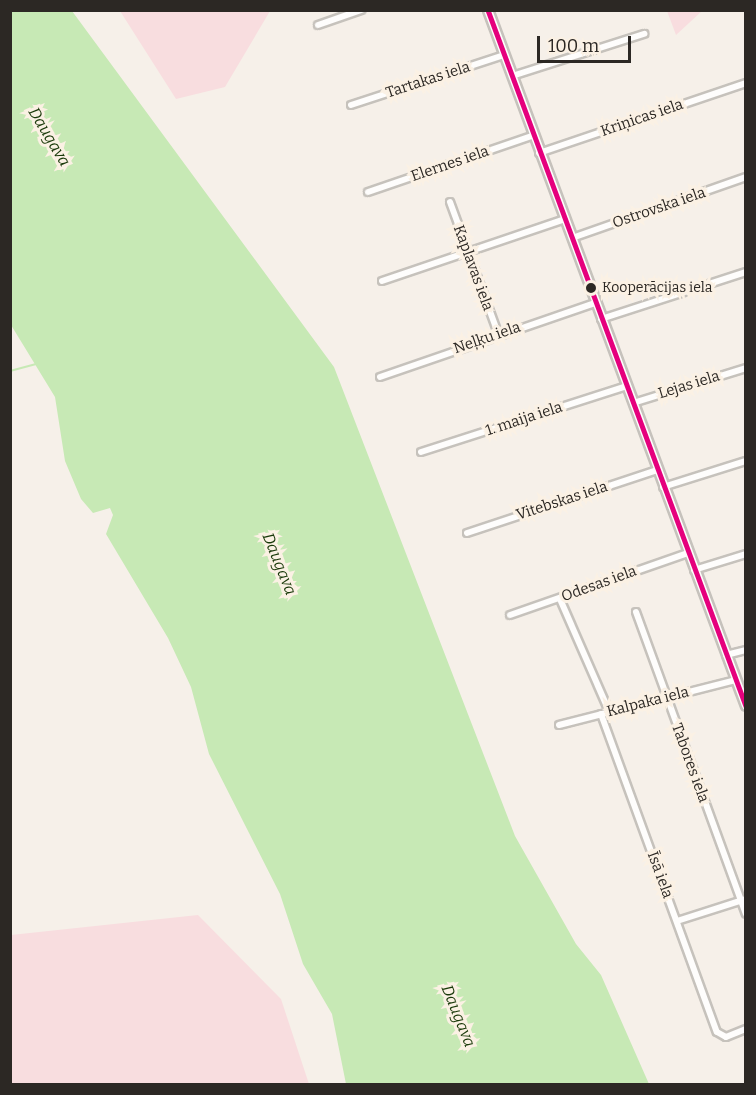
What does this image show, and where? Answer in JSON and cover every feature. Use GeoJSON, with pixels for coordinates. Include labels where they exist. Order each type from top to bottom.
{"type":"FeatureCollection","features":[{"type":"Feature","properties":{"kind":"street"},"geometry":{"type":"LineString","coordinates":[[318,25],[361,10]]}},
{"type":"Feature","properties":{"kind":"street"},"geometry":{"type":"LineString","coordinates":[[488,10],[532,136],[746,705]]}},
{"type":"Feature","properties":{"kind":"street"},"geometry":{"type":"LineString","coordinates":[[512,76],[644,34]]}},
{"type":"Feature","properties":{"kind":"street","name":"Tartakas iela"},"geometry":{"type":"LineString","coordinates":[[351,105],[504,55]]}},
{"type":"Feature","properties":{"kind":"street","name":"Kriņicas iela"},"geometry":{"type":"LineString","coordinates":[[539,153],[746,83]]}},
{"type":"Feature","properties":{"kind":"street","name":"Elernes iela"},"geometry":{"type":"LineString","coordinates":[[368,192],[532,136]]}},
{"type":"Feature","properties":{"kind":"street","name":"Ostrovska iela"},"geometry":{"type":"LineString","coordinates":[[572,238],[746,177]]}},
{"type":"Feature","properties":{"kind":"street","name":"Kaplavas iela"},"geometry":{"type":"LineString","coordinates":[[450,202],[466,253],[498,333]]}},
{"type":"Feature","properties":{"kind":"street"},"geometry":{"type":"LineString","coordinates":[[382,281],[565,219]]}},
{"type":"Feature","properties":{"kind":"street"},"geometry":{"type":"LineString","coordinates":[[601,320],[746,272]]}},
{"type":"Feature","properties":{"kind":"street","name":"Neļķu iela"},"geometry":{"type":"LineString","coordinates":[[380,376],[498,333],[595,303]]}},
{"type":"Feature","properties":{"kind":"street","name":"Lejas iela"},"geometry":{"type":"LineString","coordinates":[[633,403],[746,368]]}},
{"type":"Feature","properties":{"kind":"street","name":"1. maija iela"},"geometry":{"type":"LineString","coordinates":[[421,452],[627,386]]}},
{"type":"Feature","properties":{"kind":"street"},"geometry":{"type":"LineString","coordinates":[[663,487],[746,461]]}},
{"type":"Feature","properties":{"kind":"street","name":"Vitebskas iela"},"geometry":{"type":"LineString","coordinates":[[466,533],[657,470]]}},
{"type":"Feature","properties":{"kind":"street","name":"Odesas iela"},"geometry":{"type":"LineString","coordinates":[[510,615],[688,553]]}},
{"type":"Feature","properties":{"kind":"street"},"geometry":{"type":"LineString","coordinates":[[694,570],[746,554]]}},
{"type":"Feature","properties":{"kind":"street"},"geometry":{"type":"LineString","coordinates":[[560,598],[609,711]]}},
{"type":"Feature","properties":{"kind":"street","name":"Tabores iela"},"geometry":{"type":"LineString","coordinates":[[636,612],[743,899],[746,914]]}},
{"type":"Feature","properties":{"kind":"street"},"geometry":{"type":"LineString","coordinates":[[726,655],[746,650]]}},
{"type":"Feature","properties":{"kind":"street","name":"Kalpaka iela"},"geometry":{"type":"LineString","coordinates":[[560,725],[736,680]]}},
{"type":"Feature","properties":{"kind":"street","name":"Īsā iela"},"geometry":{"type":"LineString","coordinates":[[601,714],[720,1035],[746,1029]]}},
{"type":"Feature","properties":{"kind":"street"},"geometry":{"type":"LineString","coordinates":[[677,921],[743,899]]}},
{"type":"Feature","properties":{"kind":"shaded area"},"geometry":{"type":"Polygon","coordinates":[[[667,10],[702,11],[676,35],[667,10]]]}},
{"type":"Feature","properties":{"kind":"shaded area"},"geometry":{"type":"Polygon","coordinates":[[[120,11],[270,11],[225,87],[176,99],[120,11]]]}},
{"type":"Feature","properties":{"kind":"shaded area"},"geometry":{"type":"Polygon","coordinates":[[[198,915],[281,999],[309,1084],[11,1084],[11,935],[198,915]]]}},
{"type":"Feature","properties":{"kind":"water","name":"Daugava"},"geometry":{"type":"Polygon","coordinates":[[[11,10],[72,11],[334,367],[515,836],[576,944],[601,975],[649,1084],[346,1084],[332,1014],[303,964],[280,894],[209,754],[191,687],[168,638],[106,534],[113,515],[110,508],[93,513],[81,499],[65,461],[55,397],[11,325],[11,10]]]}},
{"type":"Feature","properties":{"kind":"waterway"},"geometry":{"type":"LineString","coordinates":[[10,371],[36,364]]}},
{"type":"Feature","properties":{"kind":"transit line"},"geometry":{"type":"LineString","coordinates":[[488,10],[746,706]]}},
{"type":"Feature","properties":{"kind":"place","name":"Kooperācijas iela"},"geometry":{"type":"Point","coordinates":[591,288]}}]}
